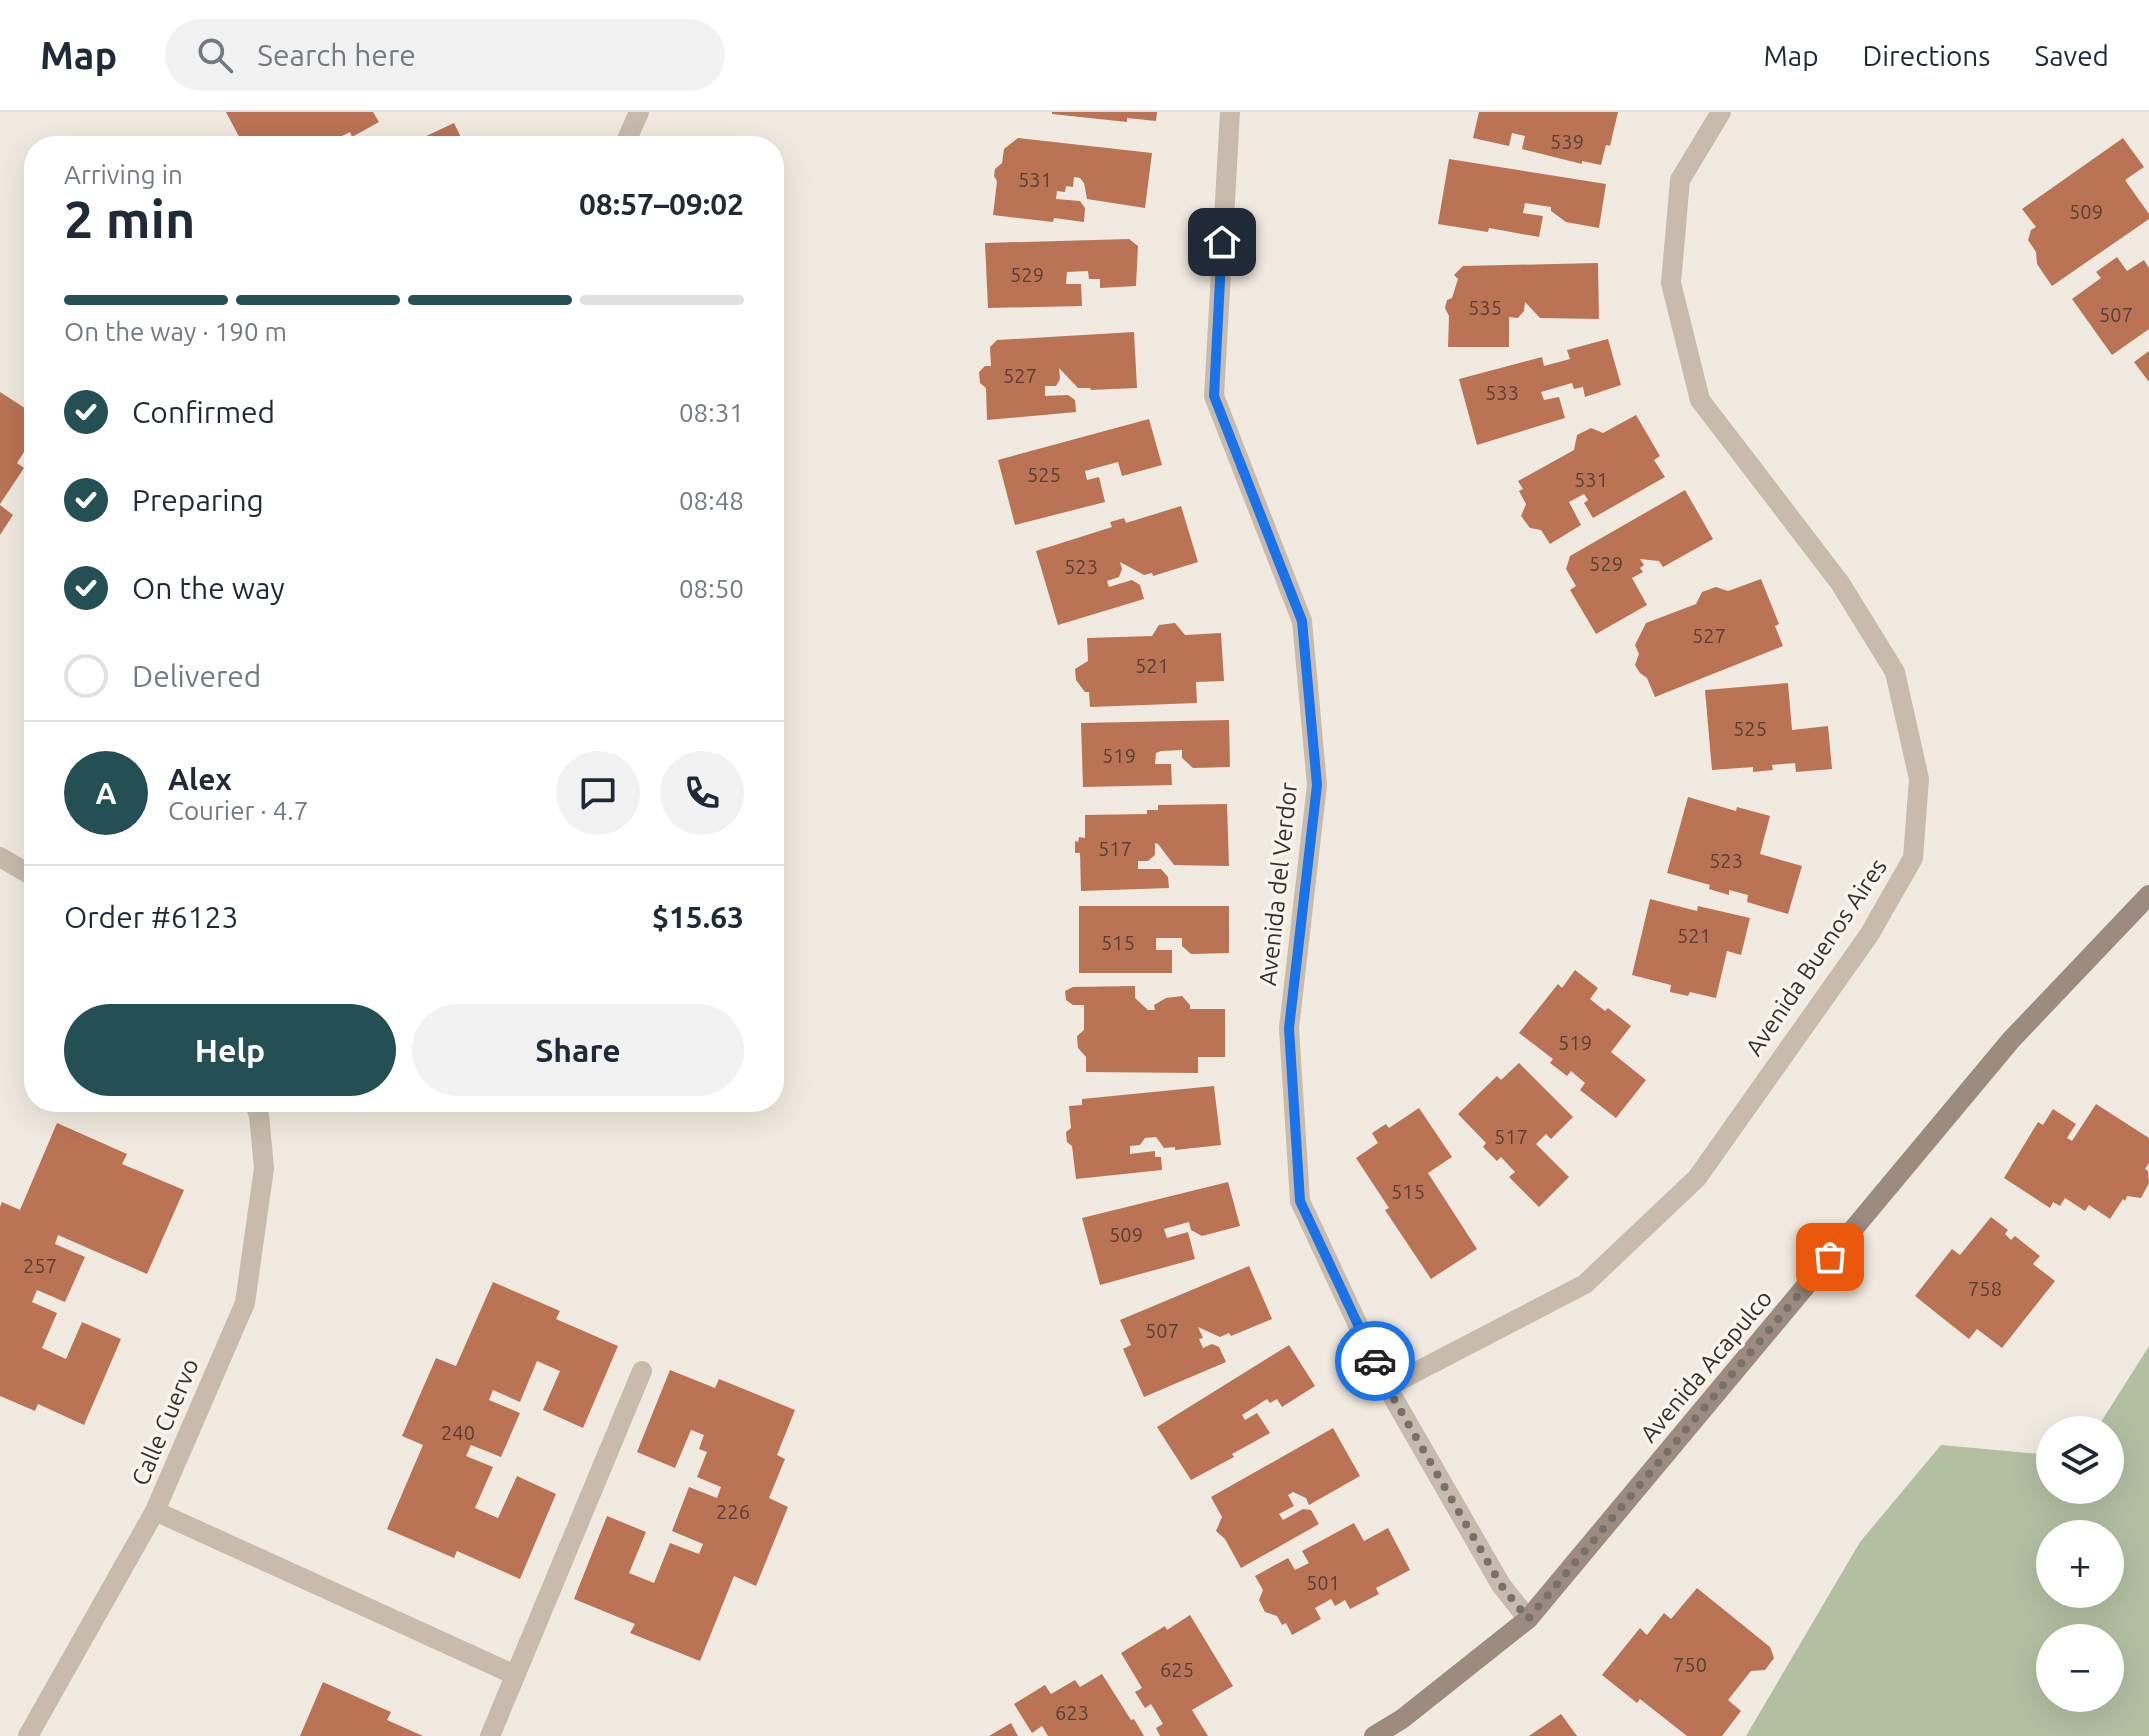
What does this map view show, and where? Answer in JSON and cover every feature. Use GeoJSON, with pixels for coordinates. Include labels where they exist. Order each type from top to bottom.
{"type":"FeatureCollection","features":[{"type":"Feature","properties":{"kind":"street"},"geometry":{"type":"LineString","coordinates":[[628,136],[639,112]]}},
{"type":"Feature","properties":{"kind":"street","name":"Avenida del Verdor"},"geometry":{"type":"LineString","coordinates":[[1230,112],[1214,396],[1302,621],[1317,785],[1289,1028],[1300,1201],[1387,1387],[1501,1585],[1528,1619]]}},
{"type":"Feature","properties":{"kind":"street","name":"Avenida Buenos Aires"},"geometry":{"type":"LineString","coordinates":[[1387,1387],[1585,1284],[1697,1178],[1869,935],[1913,858],[1919,779],[1895,672],[1840,583],[1700,400],[1671,283],[1680,180],[1721,112]]}},
{"type":"Feature","properties":{"kind":"street"},"geometry":{"type":"LineString","coordinates":[[0,857],[24,871]]}},
{"type":"Feature","properties":{"kind":"street","name":"Avenida Acapulco"},"geometry":{"type":"LineString","coordinates":[[1374,1736],[1402,1719],[1528,1619],[2011,1040],[2149,895]]}},
{"type":"Feature","properties":{"kind":"street","name":"Calle Cuervo"},"geometry":{"type":"LineString","coordinates":[[28,1736],[155,1511],[245,1303],[264,1168],[258,1112]]}},
{"type":"Feature","properties":{"kind":"street"},"geometry":{"type":"LineString","coordinates":[[490,1736],[642,1371]]}},
{"type":"Feature","properties":{"kind":"street"},"geometry":{"type":"LineString","coordinates":[[155,1511],[515,1675]]}},
{"type":"Feature","properties":{"kind":"green space"},"geometry":{"type":"Polygon","coordinates":[[[2149,1346],[2149,1736],[1746,1736],[1860,1542],[1941,1445],[2036,1454],[2036,1504],[2124,1504],[2124,1416],[2105,1416],[2149,1346]]]}},
{"type":"Feature","properties":{"kind":"building"},"geometry":{"type":"Polygon","coordinates":[[[226,112],[373,112],[379,122],[354,136],[350,132],[342,136],[239,136],[226,112]]]}},
{"type":"Feature","properties":{"kind":"building"},"geometry":{"type":"Polygon","coordinates":[[[1052,112],[1157,112],[1156,121],[1127,118],[1127,122],[1052,112]]]}},
{"type":"Feature","properties":{"kind":"building"},"geometry":{"type":"Polygon","coordinates":[[[1479,112],[1618,112],[1610,146],[1606,145],[1601,165],[1582,161],[1582,164],[1522,149],[1525,136],[1512,133],[1509,146],[1473,138],[1479,112]]]}},
{"type":"Feature","properties":{"kind":"building"},"geometry":{"type":"Polygon","coordinates":[[[454,123],[460,136],[426,136],[454,123]]]}},
{"type":"Feature","properties":{"kind":"building"},"geometry":{"type":"Polygon","coordinates":[[[1018,138],[1152,153],[1145,208],[1087,199],[1084,183],[1074,177],[1073,187],[1066,186],[1065,192],[1057,191],[1056,199],[1080,201],[1085,208],[1084,222],[993,215],[997,181],[995,169],[1002,163],[1004,149],[1018,138]]]}},
{"type":"Feature","properties":{"kind":"building"},"geometry":{"type":"Polygon","coordinates":[[[2123,138],[2144,167],[2125,180],[2149,214],[2149,219],[2052,286],[2037,264],[2036,252],[2028,240],[2031,230],[2036,227],[2022,209],[2123,138]]]}},
{"type":"Feature","properties":{"kind":"building"},"geometry":{"type":"Polygon","coordinates":[[[1449,159],[1606,184],[1599,228],[1566,222],[1551,211],[1551,207],[1525,203],[1523,213],[1543,216],[1539,237],[1489,228],[1488,232],[1438,224],[1449,159]]]}},
{"type":"Feature","properties":{"kind":"building"},"geometry":{"type":"Polygon","coordinates":[[[1129,239],[1138,246],[1136,286],[1100,288],[1100,279],[1089,279],[1088,271],[1067,272],[1066,284],[1081,284],[1082,306],[988,308],[985,243],[1129,239]]]}},
{"type":"Feature","properties":{"kind":"building"},"geometry":{"type":"Polygon","coordinates":[[[2117,257],[2127,271],[2144,260],[2149,268],[2149,329],[2112,355],[2072,299],[2101,278],[2096,272],[2117,257]]]}},
{"type":"Feature","properties":{"kind":"building"},"geometry":{"type":"Polygon","coordinates":[[[1598,263],[1599,319],[1540,318],[1525,302],[1524,311],[1518,318],[1509,317],[1509,347],[1448,347],[1449,316],[1445,308],[1458,279],[1454,275],[1463,266],[1598,263]]]}},
{"type":"Feature","properties":{"kind":"building"},"geometry":{"type":"Polygon","coordinates":[[[1134,332],[1137,388],[1078,388],[1059,368],[1060,379],[1056,386],[1045,386],[1045,396],[1068,395],[1075,400],[1076,412],[987,420],[986,388],[980,383],[979,372],[985,366],[991,366],[990,347],[997,340],[1134,332]]]}},
{"type":"Feature","properties":{"kind":"building"},"geometry":{"type":"Polygon","coordinates":[[[1608,339],[1621,385],[1585,397],[1583,387],[1574,389],[1572,383],[1541,392],[1544,400],[1559,397],[1565,418],[1477,445],[1459,379],[1542,357],[1544,366],[1570,359],[1567,350],[1608,339]]]}},
{"type":"Feature","properties":{"kind":"building"},"geometry":{"type":"Polygon","coordinates":[[[2149,351],[2149,382],[2134,362],[2149,351]]]}},
{"type":"Feature","properties":{"kind":"building"},"geometry":{"type":"Polygon","coordinates":[[[0,392],[24,408],[24,452],[17,463],[24,468],[0,504],[0,392]]]}},
{"type":"Feature","properties":{"kind":"building"},"geometry":{"type":"Polygon","coordinates":[[[1636,415],[1660,456],[1654,460],[1665,477],[1593,518],[1584,503],[1588,500],[1584,494],[1569,502],[1581,525],[1550,544],[1541,530],[1530,528],[1521,516],[1526,504],[1518,481],[1574,450],[1577,435],[1591,428],[1603,433],[1636,415]]]}},
{"type":"Feature","properties":{"kind":"building"},"geometry":{"type":"Polygon","coordinates":[[[1149,419],[1162,465],[1122,476],[1118,462],[1085,471],[1087,480],[1099,477],[1105,502],[1015,525],[998,460],[1149,419]]]}},
{"type":"Feature","properties":{"kind":"building"},"geometry":{"type":"Polygon","coordinates":[[[1685,490],[1713,539],[1663,567],[1659,561],[1640,559],[1644,565],[1640,568],[1643,572],[1632,578],[1647,605],[1596,634],[1570,590],[1576,586],[1566,569],[1570,556],[1685,490]]]}},
{"type":"Feature","properties":{"kind":"building"},"geometry":{"type":"Polygon","coordinates":[[[0,505],[13,515],[0,535],[0,505]]]}},
{"type":"Feature","properties":{"kind":"building"},"geometry":{"type":"Polygon","coordinates":[[[1181,506],[1198,562],[1153,576],[1152,573],[1144,575],[1120,562],[1122,569],[1119,577],[1107,581],[1109,587],[1132,580],[1140,585],[1144,599],[1058,625],[1036,551],[1112,527],[1110,522],[1124,518],[1126,523],[1181,506]]]}},
{"type":"Feature","properties":{"kind":"building"},"geometry":{"type":"Polygon","coordinates":[[[1761,579],[1779,624],[1775,626],[1783,646],[1655,697],[1647,678],[1635,665],[1639,654],[1635,645],[1646,623],[1696,604],[1702,592],[1716,587],[1728,591],[1761,579]]]}},
{"type":"Feature","properties":{"kind":"building"},"geometry":{"type":"Polygon","coordinates":[[[1175,623],[1185,635],[1221,633],[1224,681],[1196,682],[1197,703],[1090,707],[1089,692],[1085,692],[1076,680],[1075,669],[1088,661],[1087,638],[1152,636],[1159,625],[1175,623]]]}},
{"type":"Feature","properties":{"kind":"building"},"geometry":{"type":"Polygon","coordinates":[[[1788,683],[1792,730],[1828,726],[1832,769],[1796,772],[1795,763],[1772,765],[1773,770],[1753,772],[1753,767],[1712,770],[1705,690],[1788,683]]]}},
{"type":"Feature","properties":{"kind":"building"},"geometry":{"type":"Polygon","coordinates":[[[1229,720],[1230,767],[1193,768],[1182,758],[1182,750],[1161,751],[1156,753],[1155,764],[1171,764],[1172,785],[1083,787],[1081,723],[1229,720]]]}},
{"type":"Feature","properties":{"kind":"building"},"geometry":{"type":"Polygon","coordinates":[[[1688,797],[1736,811],[1737,807],[1770,816],[1760,854],[1802,866],[1788,914],[1747,902],[1748,895],[1729,890],[1729,895],[1709,889],[1710,885],[1667,873],[1688,797]]]}},
{"type":"Feature","properties":{"kind":"building"},"geometry":{"type":"Polygon","coordinates":[[[1227,804],[1229,866],[1174,865],[1155,843],[1155,855],[1148,861],[1138,861],[1138,869],[1161,869],[1168,877],[1169,888],[1081,891],[1080,853],[1075,853],[1075,841],[1078,842],[1079,837],[1085,838],[1085,815],[1147,814],[1147,810],[1158,810],[1158,805],[1227,804]]]}},
{"type":"Feature","properties":{"kind":"building"},"geometry":{"type":"Polygon","coordinates":[[[1650,899],[1697,911],[1698,906],[1750,918],[1741,955],[1727,951],[1716,998],[1690,992],[1688,996],[1670,992],[1671,985],[1632,975],[1650,899]]]}},
{"type":"Feature","properties":{"kind":"building"},"geometry":{"type":"Polygon","coordinates":[[[1079,906],[1229,906],[1229,953],[1191,954],[1182,946],[1182,938],[1156,938],[1156,950],[1172,950],[1172,973],[1079,973],[1079,906]]]}},
{"type":"Feature","properties":{"kind":"building"},"geometry":{"type":"Polygon","coordinates":[[[1575,970],[1598,988],[1590,999],[1631,1026],[1611,1052],[1646,1080],[1616,1118],[1580,1090],[1585,1083],[1571,1071],[1567,1076],[1550,1063],[1553,1059],[1519,1033],[1558,984],[1562,988],[1575,970]]]}},
{"type":"Feature","properties":{"kind":"building"},"geometry":{"type":"Polygon","coordinates":[[[1135,986],[1135,998],[1148,1010],[1155,1010],[1154,1005],[1166,998],[1182,996],[1190,1009],[1225,1009],[1225,1057],[1198,1057],[1198,1073],[1086,1072],[1086,1057],[1078,1048],[1077,1036],[1084,1030],[1084,1005],[1073,1005],[1066,1000],[1065,991],[1073,987],[1135,986]]]}},
{"type":"Feature","properties":{"kind":"building"},"geometry":{"type":"Polygon","coordinates":[[[1519,1063],[1573,1117],[1551,1139],[1546,1134],[1536,1144],[1569,1177],[1539,1207],[1509,1177],[1515,1172],[1501,1157],[1497,1161],[1483,1147],[1486,1143],[1458,1114],[1497,1076],[1501,1080],[1519,1063]]]}},
{"type":"Feature","properties":{"kind":"building"},"geometry":{"type":"Polygon","coordinates":[[[1214,1086],[1221,1145],[1175,1150],[1175,1147],[1164,1148],[1156,1137],[1145,1138],[1140,1145],[1130,1146],[1130,1154],[1155,1151],[1155,1157],[1161,1157],[1162,1170],[1076,1179],[1072,1146],[1067,1142],[1066,1132],[1071,1128],[1069,1106],[1082,1105],[1082,1099],[1214,1086]]]}},
{"type":"Feature","properties":{"kind":"building"},"geometry":{"type":"Polygon","coordinates":[[[2096,1104],[2149,1138],[2149,1163],[2145,1169],[2149,1183],[2141,1198],[2127,1196],[2110,1219],[2089,1205],[2085,1211],[2065,1198],[2060,1206],[2053,1202],[2050,1208],[2004,1178],[2038,1122],[2043,1125],[2053,1109],[2076,1124],[2067,1138],[2072,1141],[2096,1104]]]}},
{"type":"Feature","properties":{"kind":"building"},"geometry":{"type":"Polygon","coordinates":[[[1419,1108],[1452,1157],[1428,1173],[1477,1249],[1431,1279],[1385,1210],[1389,1208],[1356,1158],[1378,1143],[1372,1133],[1386,1124],[1389,1128],[1419,1108]]]}},
{"type":"Feature","properties":{"kind":"building"},"geometry":{"type":"Polygon","coordinates":[[[57,1123],[127,1154],[122,1164],[184,1190],[147,1274],[58,1235],[55,1244],[85,1257],[65,1302],[37,1290],[32,1302],[57,1313],[42,1348],[66,1359],[82,1322],[121,1339],[84,1425],[38,1404],[35,1411],[0,1396],[0,1207],[2,1202],[20,1210],[57,1123]]]}},
{"type":"Feature","properties":{"kind":"building"},"geometry":{"type":"Polygon","coordinates":[[[1228,1182],[1240,1226],[1202,1236],[1191,1230],[1189,1222],[1164,1229],[1167,1238],[1188,1232],[1195,1259],[1100,1285],[1082,1218],[1228,1182]]]}},
{"type":"Feature","properties":{"kind":"building"},"geometry":{"type":"Polygon","coordinates":[[[1991,1217],[2008,1230],[2005,1234],[2011,1240],[2015,1236],[2040,1256],[2033,1264],[2055,1281],[2002,1348],[1977,1329],[1969,1339],[1915,1296],[1952,1249],[1960,1255],[1991,1217]]]}},
{"type":"Feature","properties":{"kind":"building"},"geometry":{"type":"Polygon","coordinates":[[[1249,1266],[1272,1319],[1231,1336],[1229,1333],[1220,1337],[1198,1327],[1203,1348],[1212,1344],[1219,1347],[1226,1362],[1144,1397],[1123,1349],[1131,1345],[1120,1320],[1249,1266]]]}},
{"type":"Feature","properties":{"kind":"building"},"geometry":{"type":"Polygon","coordinates":[[[493,1282],[560,1311],[556,1319],[618,1346],[583,1428],[543,1410],[560,1371],[537,1361],[520,1402],[493,1390],[489,1400],[520,1413],[501,1457],[471,1445],[466,1456],[493,1467],[475,1508],[498,1518],[517,1476],[556,1494],[520,1579],[457,1551],[454,1558],[387,1529],[423,1445],[402,1436],[436,1358],[456,1366],[493,1282]]]}},
{"type":"Feature","properties":{"kind":"building"},"geometry":{"type":"Polygon","coordinates":[[[1289,1345],[1315,1386],[1282,1407],[1277,1399],[1270,1403],[1267,1399],[1242,1415],[1245,1420],[1257,1413],[1270,1433],[1191,1480],[1157,1427],[1289,1345]]]}},
{"type":"Feature","properties":{"kind":"building"},"geometry":{"type":"Polygon","coordinates":[[[670,1370],[715,1388],[719,1379],[795,1410],[777,1455],[785,1459],[769,1498],[788,1507],[756,1586],[734,1576],[700,1661],[630,1633],[635,1624],[574,1599],[607,1516],[646,1532],[629,1573],[654,1583],[670,1543],[699,1554],[703,1544],[672,1531],[689,1487],[717,1498],[721,1487],[697,1477],[707,1452],[699,1449],[704,1435],[691,1430],[675,1468],[637,1452],[670,1370]]]}},
{"type":"Feature","properties":{"kind":"building"},"geometry":{"type":"Polygon","coordinates":[[[1333,1428],[1360,1476],[1309,1505],[1306,1498],[1293,1492],[1288,1495],[1294,1506],[1279,1514],[1283,1520],[1303,1509],[1311,1510],[1319,1524],[1241,1568],[1225,1539],[1216,1531],[1222,1517],[1211,1497],[1333,1428]]]}},
{"type":"Feature","properties":{"kind":"building"},"geometry":{"type":"Polygon","coordinates":[[[1354,1523],[1364,1541],[1388,1528],[1410,1570],[1376,1588],[1379,1594],[1350,1609],[1345,1600],[1335,1606],[1331,1599],[1315,1608],[1321,1619],[1292,1635],[1286,1623],[1282,1625],[1277,1616],[1265,1612],[1259,1600],[1263,1590],[1255,1576],[1288,1558],[1295,1570],[1309,1563],[1302,1551],[1354,1523]]]}},
{"type":"Feature","properties":{"kind":"building"},"geometry":{"type":"Polygon","coordinates":[[[1697,1588],[1770,1647],[1774,1658],[1765,1670],[1751,1671],[1728,1700],[1741,1711],[1722,1736],[1687,1736],[1640,1699],[1637,1703],[1602,1675],[1640,1628],[1647,1635],[1664,1613],[1671,1619],[1697,1588]]]}},
{"type":"Feature","properties":{"kind":"building"},"geometry":{"type":"Polygon","coordinates":[[[1190,1615],[1233,1686],[1192,1710],[1208,1736],[1160,1736],[1156,1728],[1163,1724],[1151,1704],[1145,1708],[1135,1692],[1142,1688],[1121,1653],[1165,1626],[1167,1630],[1190,1615]]]}},
{"type":"Feature","properties":{"kind":"building"},"geometry":{"type":"Polygon","coordinates":[[[1102,1674],[1144,1736],[1048,1736],[1042,1726],[1032,1733],[1014,1704],[1045,1685],[1051,1694],[1075,1680],[1080,1687],[1102,1674]]]}},
{"type":"Feature","properties":{"kind":"building"},"geometry":{"type":"Polygon","coordinates":[[[323,1682],[391,1712],[387,1720],[423,1736],[300,1736],[323,1682]]]}},
{"type":"Feature","properties":{"kind":"building"},"geometry":{"type":"Polygon","coordinates":[[[1561,1714],[1577,1736],[1529,1736],[1561,1714]]]}},
{"type":"Feature","properties":{"kind":"building"},"geometry":{"type":"Polygon","coordinates":[[[1011,1723],[1018,1736],[989,1736],[1011,1723]]]}},
{"type":"Feature","properties":{"kind":"way so far"},"geometry":{"type":"LineString","coordinates":[[1375,1361],[1501,1585],[1528,1619],[1830,1257]]}},
{"type":"Feature","properties":{"kind":"route"},"geometry":{"type":"LineString","coordinates":[[1222,242],[1214,396],[1302,621],[1317,785],[1289,1028],[1300,1201],[1375,1361]]}}]}
